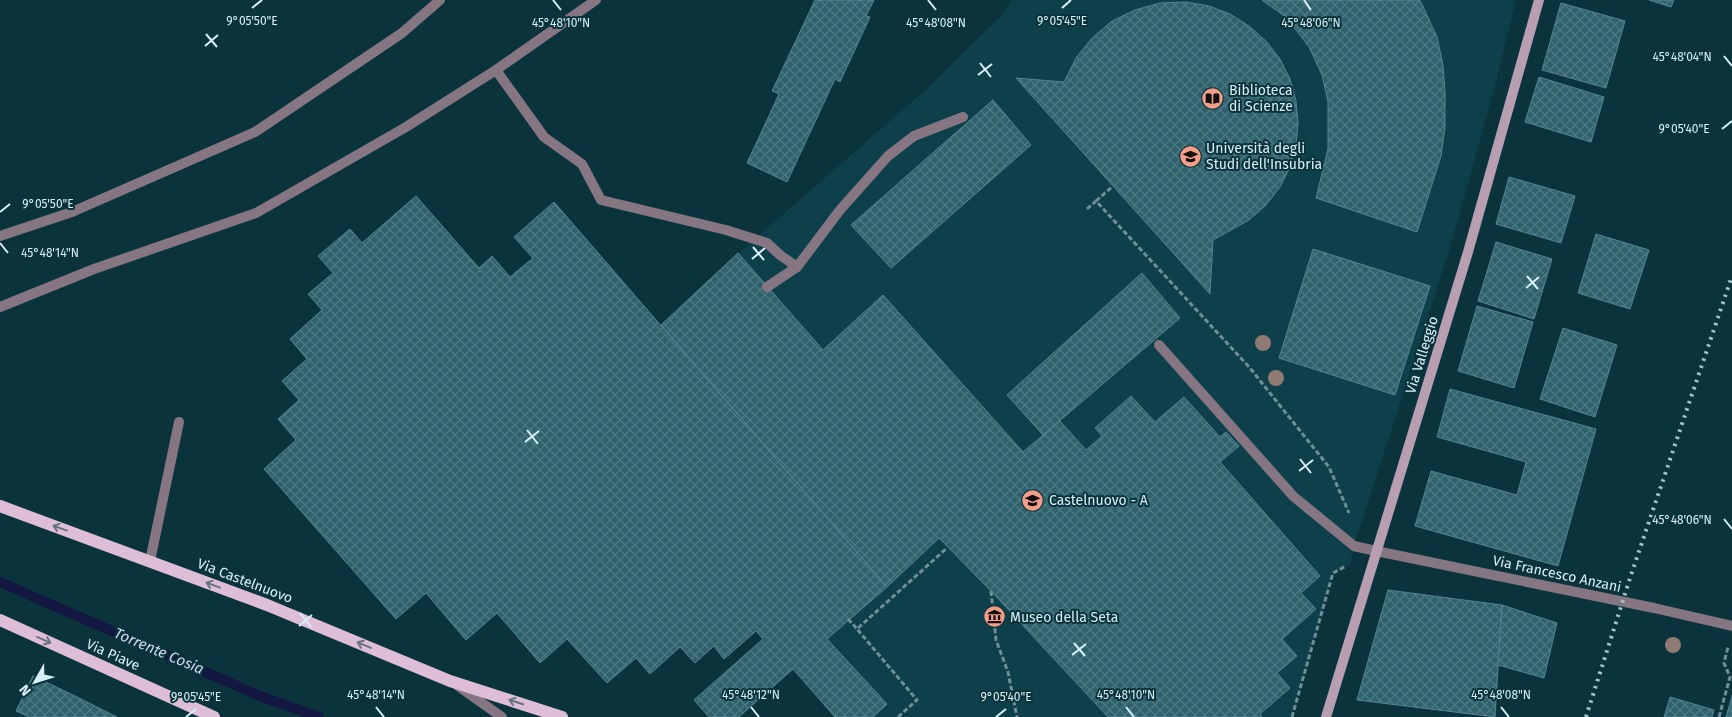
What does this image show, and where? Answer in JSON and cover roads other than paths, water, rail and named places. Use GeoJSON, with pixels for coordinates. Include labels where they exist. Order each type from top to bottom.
{"type":"FeatureCollection","features":[{"type":"Feature","properties":{"kind":"main road","name":"Via Castelnuovo"},"geometry":{"type":"LineString","coordinates":[[0,506],[267,605],[450,681],[562,717]]}},
{"type":"Feature","properties":{"kind":"main road","name":"Via Piave"},"geometry":{"type":"LineString","coordinates":[[0,620],[214,717]]}},
{"type":"Feature","properties":{"kind":"street"},"geometry":{"type":"LineString","coordinates":[[0,236],[72,212],[255,132],[402,33],[440,0]]}},
{"type":"Feature","properties":{"kind":"street"},"geometry":{"type":"LineString","coordinates":[[0,307],[94,269],[256,213],[406,127],[496,70],[596,0]]}},
{"type":"Feature","properties":{"kind":"street","name":"Via Valleggio"},"geometry":{"type":"LineString","coordinates":[[1326,717],[1468,252],[1538,0]]}},
{"type":"Feature","properties":{"kind":"street"},"geometry":{"type":"LineString","coordinates":[[496,70],[544,136],[582,164],[601,200],[726,230],[767,243],[796,267]]}},
{"type":"Feature","properties":{"kind":"street"},"geometry":{"type":"LineString","coordinates":[[767,287],[796,267],[840,210],[888,156],[914,136],[963,117]]}},
{"type":"Feature","properties":{"kind":"street","name":"Via Francesco Anzani"},"geometry":{"type":"LineString","coordinates":[[1159,345],[1293,496],[1354,546],[1732,626]]}},
{"type":"Feature","properties":{"kind":"street"},"geometry":{"type":"LineString","coordinates":[[150,561],[179,422]]}},
{"type":"Feature","properties":{"kind":"street"},"geometry":{"type":"LineString","coordinates":[[450,681],[502,717]]}},
{"type":"Feature","properties":{"kind":"waterway","name":"Torrente Cosia"},"geometry":{"type":"LineString","coordinates":[[0,582],[260,696],[319,717]]}},
{"type":"Feature","properties":{"kind":"railway"},"geometry":{"type":"LineString","coordinates":[[1586,717],[1631,575],[1732,276]]}},
{"type":"Feature","properties":{"kind":"place","name":"Biblioteca di Scienze"},"geometry":{"type":"Point","coordinates":[1213,98]}},
{"type":"Feature","properties":{"kind":"place","name":"Università degli Studi dell'Insubria"},"geometry":{"type":"Point","coordinates":[1190,156]}},
{"type":"Feature","properties":{"kind":"place","name":"Castelnuovo - A"},"geometry":{"type":"Point","coordinates":[1033,500]}},
{"type":"Feature","properties":{"kind":"place","name":"Museo della Seta"},"geometry":{"type":"Point","coordinates":[994,617]}}]}
